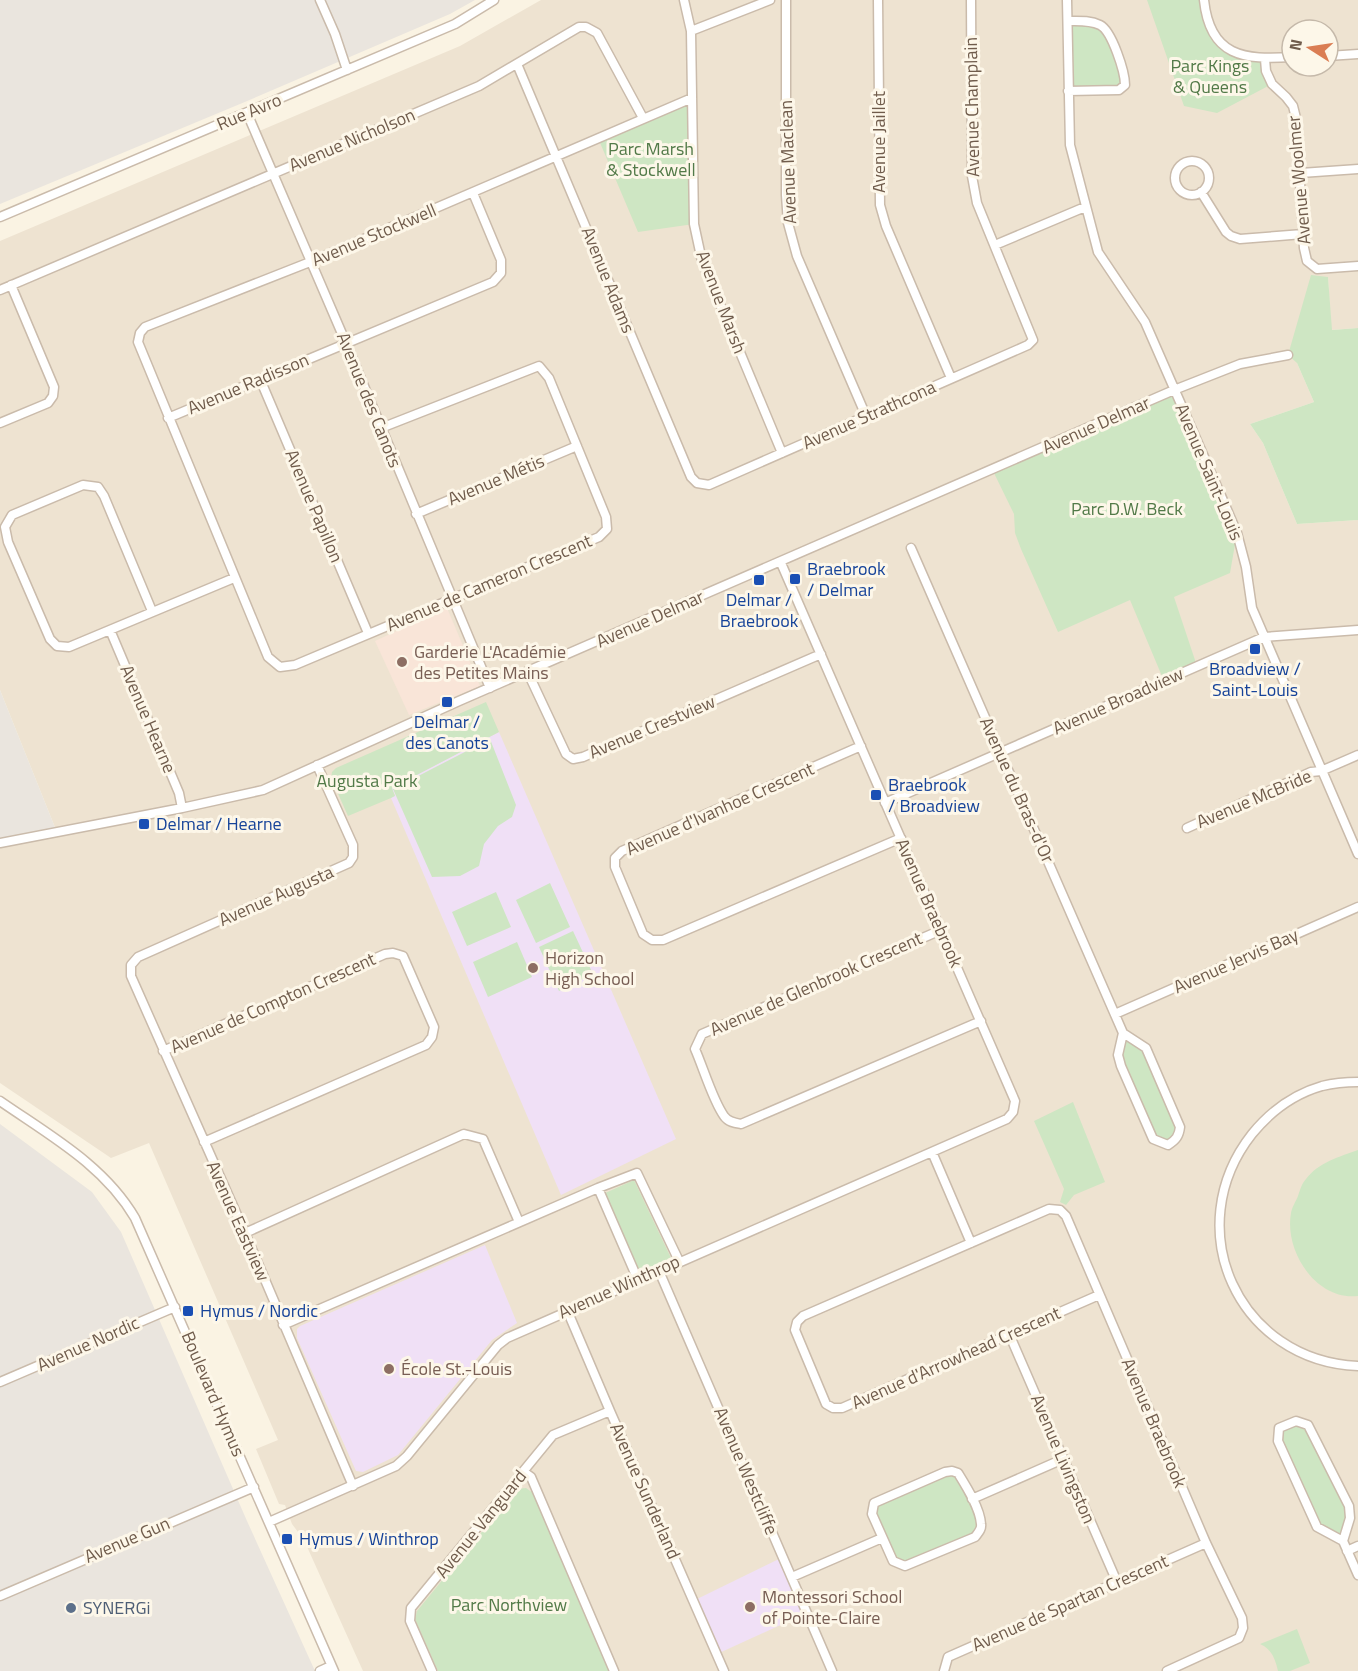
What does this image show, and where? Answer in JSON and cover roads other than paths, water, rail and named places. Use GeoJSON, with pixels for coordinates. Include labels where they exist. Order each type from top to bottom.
{"type":"FeatureCollection","features":[{"type":"Feature","properties":{"kind":"street"},"geometry":{"type":"LineString","coordinates":[[320,0],[347,70]]}},
{"type":"Feature","properties":{"kind":"street","name":"Rue Avro"},"geometry":{"type":"LineString","coordinates":[[0,217],[455,24],[494,0]]}},
{"type":"Feature","properties":{"kind":"street","name":"Avenue Marsh"},"geometry":{"type":"LineString","coordinates":[[684,0],[691,31],[694,224],[702,261],[782,453]]}},
{"type":"Feature","properties":{"kind":"street"},"geometry":{"type":"LineString","coordinates":[[691,31],[770,0]]}},
{"type":"Feature","properties":{"kind":"street","name":"Avenue Maclean"},"geometry":{"type":"LineString","coordinates":[[786,0],[788,223],[797,256],[866,416]]}},
{"type":"Feature","properties":{"kind":"street","name":"Avenue Jaillet"},"geometry":{"type":"LineString","coordinates":[[878,0],[880,205],[886,226],[951,378]]}},
{"type":"Feature","properties":{"kind":"street","name":"Avenue Champlain"},"geometry":{"type":"LineString","coordinates":[[971,0],[972,176],[977,203],[1031,333],[1033,340],[1028,345]]}},
{"type":"Feature","properties":{"kind":"street","name":"Avenue Saint-Louis"},"geometry":{"type":"LineString","coordinates":[[1067,0],[1070,145],[1098,252],[1145,322],[1237,533],[1246,567],[1252,609],[1358,854]]}},
{"type":"Feature","properties":{"kind":"street"},"geometry":{"type":"LineString","coordinates":[[1204,0],[1205,12],[1212,32],[1225,46],[1239,55],[1265,59],[1280,58]]}},
{"type":"Feature","properties":{"kind":"street"},"geometry":{"type":"LineString","coordinates":[[1068,21],[1091,21],[1102,26],[1108,33],[1125,76],[1125,85],[1119,90],[1068,91]]}},
{"type":"Feature","properties":{"kind":"street","name":"Avenue Nicholson"},"geometry":{"type":"LineString","coordinates":[[0,290],[479,86],[579,27],[586,27],[597,33],[643,118]]}},
{"type":"Feature","properties":{"kind":"street"},"geometry":{"type":"LineString","coordinates":[[1340,55],[1358,54]]}},
{"type":"Feature","properties":{"kind":"street","name":"Avenue Woolmer"},"geometry":{"type":"LineString","coordinates":[[1265,59],[1266,71],[1272,84],[1293,106],[1296,118],[1304,248],[1307,261],[1317,269],[1358,266]]}},
{"type":"Feature","properties":{"kind":"street","name":"Avenue Adams"},"geometry":{"type":"LineString","coordinates":[[517,64],[557,154],[691,477],[697,483],[709,485]]}},
{"type":"Feature","properties":{"kind":"street","name":"Avenue Stockwell"},"geometry":{"type":"LineString","coordinates":[[168,418],[138,342],[140,333],[145,327],[310,262],[692,98]]}},
{"type":"Feature","properties":{"kind":"street","name":"Avenue des Canots"},"geometry":{"type":"LineString","coordinates":[[247,113],[490,688]]}},
{"type":"Feature","properties":{"kind":"street"},"geometry":{"type":"LineString","coordinates":[[1198,162],[1207,170],[1208,181],[1201,192],[1193,195],[1187,194],[1178,188],[1175,178],[1182,164],[1198,162]]}},
{"type":"Feature","properties":{"kind":"street"},"geometry":{"type":"LineString","coordinates":[[1301,172],[1358,169]]}},
{"type":"Feature","properties":{"kind":"street"},"geometry":{"type":"LineString","coordinates":[[1201,192],[1226,232],[1231,236],[1240,239],[1303,234]]}},
{"type":"Feature","properties":{"kind":"street","name":"Avenue Radisson"},"geometry":{"type":"LineString","coordinates":[[280,668],[268,657],[168,418],[493,282],[501,273],[501,260],[473,193]]}},
{"type":"Feature","properties":{"kind":"street"},"geometry":{"type":"LineString","coordinates":[[996,245],[1085,207]]}},
{"type":"Feature","properties":{"kind":"street"},"geometry":{"type":"LineString","coordinates":[[0,423],[48,403],[53,396],[54,387],[10,285]]}},
{"type":"Feature","properties":{"kind":"street","name":"Avenue Strathcona"},"geometry":{"type":"LineString","coordinates":[[709,485],[1028,345]]}},
{"type":"Feature","properties":{"kind":"street","name":"Avenue Delmar"},"geometry":{"type":"LineString","coordinates":[[0,843],[263,790],[490,688],[1174,390],[1240,364],[1288,355]]}},
{"type":"Feature","properties":{"kind":"street","name":"Avenue de Cameron Crescent"},"geometry":{"type":"LineString","coordinates":[[280,668],[295,665],[599,537],[608,529],[606,517],[549,378],[539,366],[381,428]]}},
{"type":"Feature","properties":{"kind":"street","name":"Avenue Papillon"},"geometry":{"type":"LineString","coordinates":[[260,379],[368,633]]}},
{"type":"Feature","properties":{"kind":"street","name":"Avenue Métis"},"geometry":{"type":"LineString","coordinates":[[416,514],[576,446]]}},
{"type":"Feature","properties":{"kind":"street"},"geometry":{"type":"LineString","coordinates":[[152,611],[104,496],[98,487],[83,484],[12,515],[5,528],[8,542],[50,639],[57,646],[69,647],[234,578]]}},
{"type":"Feature","properties":{"kind":"street","name":"Avenue du Bras-d'Or"},"geometry":{"type":"LineString","coordinates":[[910,548],[1123,1033],[1146,1048],[1180,1127],[1176,1140],[1168,1145],[1153,1139],[1121,1066],[1118,1055],[1123,1033]]}},
{"type":"Feature","properties":{"kind":"street","name":"Avenue Braebrook"},"geometry":{"type":"LineString","coordinates":[[781,562],[1016,1101],[1013,1112]]}},
{"type":"Feature","properties":{"kind":"street","name":"Avenue Hearne"},"geometry":{"type":"LineString","coordinates":[[110,630],[179,793],[182,808]]}},
{"type":"Feature","properties":{"kind":"street","name":"Avenue Broadview"},"geometry":{"type":"LineString","coordinates":[[885,803],[1264,637],[1358,630]]}},
{"type":"Feature","properties":{"kind":"street","name":"Avenue Crestview"},"geometry":{"type":"LineString","coordinates":[[528,673],[566,754],[573,759],[583,757],[821,654]]}},
{"type":"Feature","properties":{"kind":"street","name":"Avenue d'Ivanhoe Crescent"},"geometry":{"type":"LineString","coordinates":[[861,746],[622,851],[615,858],[615,867],[643,934],[652,940],[663,940],[901,838]]}},
{"type":"Feature","properties":{"kind":"street","name":"Avenue McBride"},"geometry":{"type":"LineString","coordinates":[[1188,828],[1311,772],[1322,771],[1358,755]]}},
{"type":"Feature","properties":{"kind":"street","name":"Avenue Augusta"},"geometry":{"type":"LineString","coordinates":[[138,957],[350,863],[353,857],[353,845],[317,765]]}},
{"type":"Feature","properties":{"kind":"street","name":"Avenue Jervis Bay"},"geometry":{"type":"LineString","coordinates":[[1115,1014],[1358,907]]}},
{"type":"Feature","properties":{"kind":"street","name":"Avenue de Glenbrook Crescent"},"geometry":{"type":"LineString","coordinates":[[941,930],[702,1034],[695,1049],[710,1084],[725,1118],[741,1125],[981,1021]]}},
{"type":"Feature","properties":{"kind":"street","name":"Avenue de Compton Crescent"},"geometry":{"type":"LineString","coordinates":[[163,1051],[385,954],[393,953],[403,956],[417,986],[434,1027],[432,1037],[426,1045],[204,1142]]}},
{"type":"Feature","properties":{"kind":"street","name":"Avenue Eastview"},"geometry":{"type":"LineString","coordinates":[[138,957],[131,965],[131,976],[353,1486]]}},
{"type":"Feature","properties":{"kind":"street"},"geometry":{"type":"LineString","coordinates":[[1358,1082],[1338,1083],[1306,1092],[1265,1117],[1240,1149],[1227,1176],[1220,1207],[1220,1238],[1226,1269],[1235,1289],[1262,1328],[1282,1344],[1308,1357],[1358,1366]]}},
{"type":"Feature","properties":{"kind":"street","name":"Boulevard Hymus"},"geometry":{"type":"LineString","coordinates":[[0,1101],[88,1162],[117,1190],[135,1218],[333,1668]]}},
{"type":"Feature","properties":{"kind":"street","name":"Avenue Winthrop"},"geometry":{"type":"LineString","coordinates":[[269,1522],[396,1466],[407,1456],[498,1345],[507,1338],[1007,1119],[1013,1112]]}},
{"type":"Feature","properties":{"kind":"street"},"geometry":{"type":"LineString","coordinates":[[244,1233],[464,1134],[483,1139],[519,1222]]}},
{"type":"Feature","properties":{"kind":"street"},"geometry":{"type":"LineString","coordinates":[[932,1152],[971,1243]]}},
{"type":"Feature","properties":{"kind":"street"},"geometry":{"type":"LineString","coordinates":[[284,1325],[598,1188],[638,1173],[679,1261]]}},
{"type":"Feature","properties":{"kind":"street"},"geometry":{"type":"LineString","coordinates":[[598,1188],[638,1280]]}},
{"type":"Feature","properties":{"kind":"street","name":"Avenue d'Arrowhead Crescent"},"geometry":{"type":"LineString","coordinates":[[1060,1210],[1049,1209],[803,1316],[797,1322],[795,1330],[809,1367],[826,1404],[833,1408],[842,1408],[1099,1295]]}},
{"type":"Feature","properties":{"kind":"street","name":"Avenue Braebrook"},"geometry":{"type":"LineString","coordinates":[[1060,1210],[1066,1216],[1206,1543],[1242,1618],[1243,1628],[1239,1638],[1167,1671]]}},
{"type":"Feature","properties":{"kind":"street","name":"Avenue Westcliffe"},"geometry":{"type":"LineString","coordinates":[[659,1271],[832,1671]]}},
{"type":"Feature","properties":{"kind":"street","name":"Avenue Nordic"},"geometry":{"type":"LineString","coordinates":[[0,1382],[176,1307]]}},
{"type":"Feature","properties":{"kind":"street","name":"Avenue Sunderland"},"geometry":{"type":"LineString","coordinates":[[567,1310],[724,1671]]}},
{"type":"Feature","properties":{"kind":"street","name":"Avenue Livingston"},"geometry":{"type":"LineString","coordinates":[[1010,1336],[1117,1582]]}},
{"type":"Feature","properties":{"kind":"street","name":"Avenue Vanguard"},"geometry":{"type":"LineString","coordinates":[[432,1671],[410,1621],[411,1608],[553,1435],[610,1411]]}},
{"type":"Feature","properties":{"kind":"street"},"geometry":{"type":"LineString","coordinates":[[1343,1541],[1317,1527],[1278,1441],[1279,1428],[1296,1421],[1308,1425],[1349,1506],[1350,1518],[1343,1541],[1358,1575]]}},
{"type":"Feature","properties":{"kind":"street"},"geometry":{"type":"LineString","coordinates":[[972,1499],[1063,1459]]}},
{"type":"Feature","properties":{"kind":"street"},"geometry":{"type":"LineString","coordinates":[[524,1472],[531,1477],[614,1671]]}},
{"type":"Feature","properties":{"kind":"street"},"geometry":{"type":"LineString","coordinates":[[945,1472],[958,1473],[972,1499],[981,1524],[980,1531],[975,1537],[905,1566],[893,1562],[882,1538],[872,1514],[874,1503],[945,1472]]}},
{"type":"Feature","properties":{"kind":"street","name":"Avenue Gun"},"geometry":{"type":"LineString","coordinates":[[0,1596],[254,1486]]}},
{"type":"Feature","properties":{"kind":"street"},"geometry":{"type":"LineString","coordinates":[[792,1577],[882,1538]]}},
{"type":"Feature","properties":{"kind":"street","name":"Avenue de Spartan Crescent"},"geometry":{"type":"LineString","coordinates":[[944,1671],[948,1657],[1206,1543]]}},
{"type":"Feature","properties":{"kind":"street"},"geometry":{"type":"LineString","coordinates":[[1347,1551],[1358,1546]]}},
{"type":"Feature","properties":{"kind":"street"},"geometry":{"type":"LineString","coordinates":[[320,1671],[333,1668]]}},
{"type":"Feature","properties":{"kind":"place","name":"Braebrook / Delmar"},"geometry":{"type":"Point","coordinates":[795,579]}},
{"type":"Feature","properties":{"kind":"place","name":"Delmar / Braebrook"},"geometry":{"type":"Point","coordinates":[759,580]}},
{"type":"Feature","properties":{"kind":"place","name":"Broadview / Saint-Louis"},"geometry":{"type":"Point","coordinates":[1255,649]}},
{"type":"Feature","properties":{"kind":"place","name":"Garderie L'Académie des Petites Mains"},"geometry":{"type":"Point","coordinates":[402,662]}},
{"type":"Feature","properties":{"kind":"place","name":"Delmar / des Canots"},"geometry":{"type":"Point","coordinates":[447,702]}},
{"type":"Feature","properties":{"kind":"place","name":"Braebrook / Broadview"},"geometry":{"type":"Point","coordinates":[876,795]}},
{"type":"Feature","properties":{"kind":"place","name":"Delmar / Hearne"},"geometry":{"type":"Point","coordinates":[144,824]}},
{"type":"Feature","properties":{"kind":"place","name":"Horizon High School"},"geometry":{"type":"Point","coordinates":[533,968]}},
{"type":"Feature","properties":{"kind":"place","name":"Hymus / Nordic"},"geometry":{"type":"Point","coordinates":[188,1311]}},
{"type":"Feature","properties":{"kind":"place","name":"École St.-Louis"},"geometry":{"type":"Point","coordinates":[389,1369]}},
{"type":"Feature","properties":{"kind":"place","name":"Hymus / Winthrop"},"geometry":{"type":"Point","coordinates":[287,1539]}},
{"type":"Feature","properties":{"kind":"place","name":"Montessori School of Pointe-Claire"},"geometry":{"type":"Point","coordinates":[750,1607]}},
{"type":"Feature","properties":{"kind":"place","name":"SYNERGi"},"geometry":{"type":"Point","coordinates":[71,1608]}},
{"type":"Feature","properties":{"kind":"park label","name":"Parc Kings & Queens"},"geometry":{"type":"Point","coordinates":[1210,76]}},
{"type":"Feature","properties":{"kind":"park label","name":"Parc Marsh & Stockwell"},"geometry":{"type":"Point","coordinates":[651,159]}},
{"type":"Feature","properties":{"kind":"park label","name":"Parc D.W. Beck"},"geometry":{"type":"Point","coordinates":[1127,509]}},
{"type":"Feature","properties":{"kind":"park label","name":"Augusta Park"},"geometry":{"type":"Point","coordinates":[367,781]}},
{"type":"Feature","properties":{"kind":"park label","name":"Parc Northview"},"geometry":{"type":"Point","coordinates":[509,1605]}}]}
